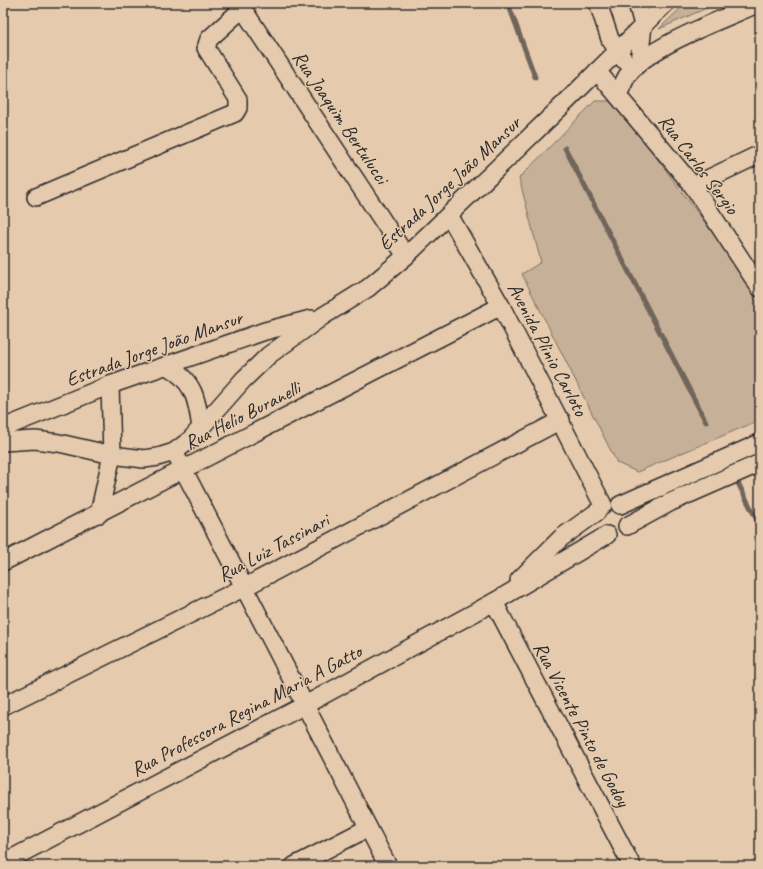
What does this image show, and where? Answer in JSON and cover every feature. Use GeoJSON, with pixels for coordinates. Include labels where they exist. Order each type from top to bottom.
{"type":"FeatureCollection","features":[{"type":"Feature","properties":{"kind":"street"},"geometry":{"type":"LineString","coordinates":[[598,3],[607,32],[617,50],[625,60],[634,64],[639,63]]}},
{"type":"Feature","properties":{"kind":"street"},"geometry":{"type":"LineString","coordinates":[[637,3],[643,25],[639,63]]}},
{"type":"Feature","properties":{"kind":"street","name":"Estrada Jorge João Mansur"},"geometry":{"type":"LineString","coordinates":[[3,442],[35,440],[59,443],[112,455],[144,459],[158,457],[174,452],[190,440],[269,355],[323,316],[368,288],[406,256],[666,3]]}},
{"type":"Feature","properties":{"kind":"street"},"geometry":{"type":"LineString","coordinates":[[618,95],[628,76],[639,63],[659,48],[759,3]]}},
{"type":"Feature","properties":{"kind":"street"},"geometry":{"type":"LineString","coordinates":[[36,197],[236,113],[238,108],[238,99],[206,48],[208,39],[240,6]]}},
{"type":"Feature","properties":{"kind":"street","name":"Rua Joaquim Bertulucci"},"geometry":{"type":"LineString","coordinates":[[240,6],[406,256]]}},
{"type":"Feature","properties":{"kind":"street","name":"Rua Carlos Sergio"},"geometry":{"type":"LineString","coordinates":[[597,71],[693,186],[760,288]]}},
{"type":"Feature","properties":{"kind":"street"},"geometry":{"type":"LineString","coordinates":[[693,186],[760,154]]}},
{"type":"Feature","properties":{"kind":"street","name":"Avenida Plinio Carloto"},"geometry":{"type":"LineString","coordinates":[[449,215],[501,306],[561,420],[600,508]]}},
{"type":"Feature","properties":{"kind":"street","name":"Rua Helio Buranelli"},"geometry":{"type":"LineString","coordinates":[[3,562],[99,514],[501,306]]}},
{"type":"Feature","properties":{"kind":"street","name":"Estrada Jorge João Mansur"},"geometry":{"type":"LineString","coordinates":[[3,428],[110,385],[265,331],[323,316]]}},
{"type":"Feature","properties":{"kind":"street"},"geometry":{"type":"LineString","coordinates":[[167,366],[183,377],[192,389],[198,402],[201,428]]}},
{"type":"Feature","properties":{"kind":"street"},"geometry":{"type":"LineString","coordinates":[[99,514],[112,455],[110,385]]}},
{"type":"Feature","properties":{"kind":"street","name":"Rua Luiz Tassinari"},"geometry":{"type":"LineString","coordinates":[[3,706],[246,587],[561,420]]}},
{"type":"Feature","properties":{"kind":"street"},"geometry":{"type":"LineString","coordinates":[[760,444],[620,505],[609,503],[600,508],[596,523],[598,528],[607,535],[619,534],[627,526],[671,502],[760,464]]}},
{"type":"Feature","properties":{"kind":"street"},"geometry":{"type":"LineString","coordinates":[[174,452],[246,587],[388,866]]}},
{"type":"Feature","properties":{"kind":"street"},"geometry":{"type":"LineString","coordinates":[[620,505],[627,514],[627,526]]}},
{"type":"Feature","properties":{"kind":"street","name":"Rua Professora Regina Maria A Gatto"},"geometry":{"type":"LineString","coordinates":[[500,598],[561,538],[600,508]]}},
{"type":"Feature","properties":{"kind":"street","name":"Rua Professora Regina Maria A Gatto"},"geometry":{"type":"LineString","coordinates":[[3,862],[305,705],[500,598],[607,535]]}},
{"type":"Feature","properties":{"kind":"street","name":"Rua Vicente Pinto de Godoy"},"geometry":{"type":"LineString","coordinates":[[500,598],[632,866]]}},
{"type":"Feature","properties":{"kind":"street"},"geometry":{"type":"LineString","coordinates":[[294,866],[368,828]]}},
{"type":"Feature","properties":{"kind":"shaded area"},"geometry":{"type":"Polygon","coordinates":[[[686,3],[718,3],[659,29],[686,3]]]}},
{"type":"Feature","properties":{"kind":"shaded area"},"geometry":{"type":"Polygon","coordinates":[[[595,101],[614,101],[742,272],[760,309],[760,420],[637,472],[617,463],[522,274],[541,262],[519,178],[595,101]]]}},
{"type":"Feature","properties":{"kind":"waterway"},"geometry":{"type":"LineString","coordinates":[[508,3],[535,77]]}},
{"type":"Feature","properties":{"kind":"waterway"},"geometry":{"type":"LineString","coordinates":[[565,148],[706,422]]}},
{"type":"Feature","properties":{"kind":"waterway"},"geometry":{"type":"LineString","coordinates":[[738,483],[760,526]]}}]}
